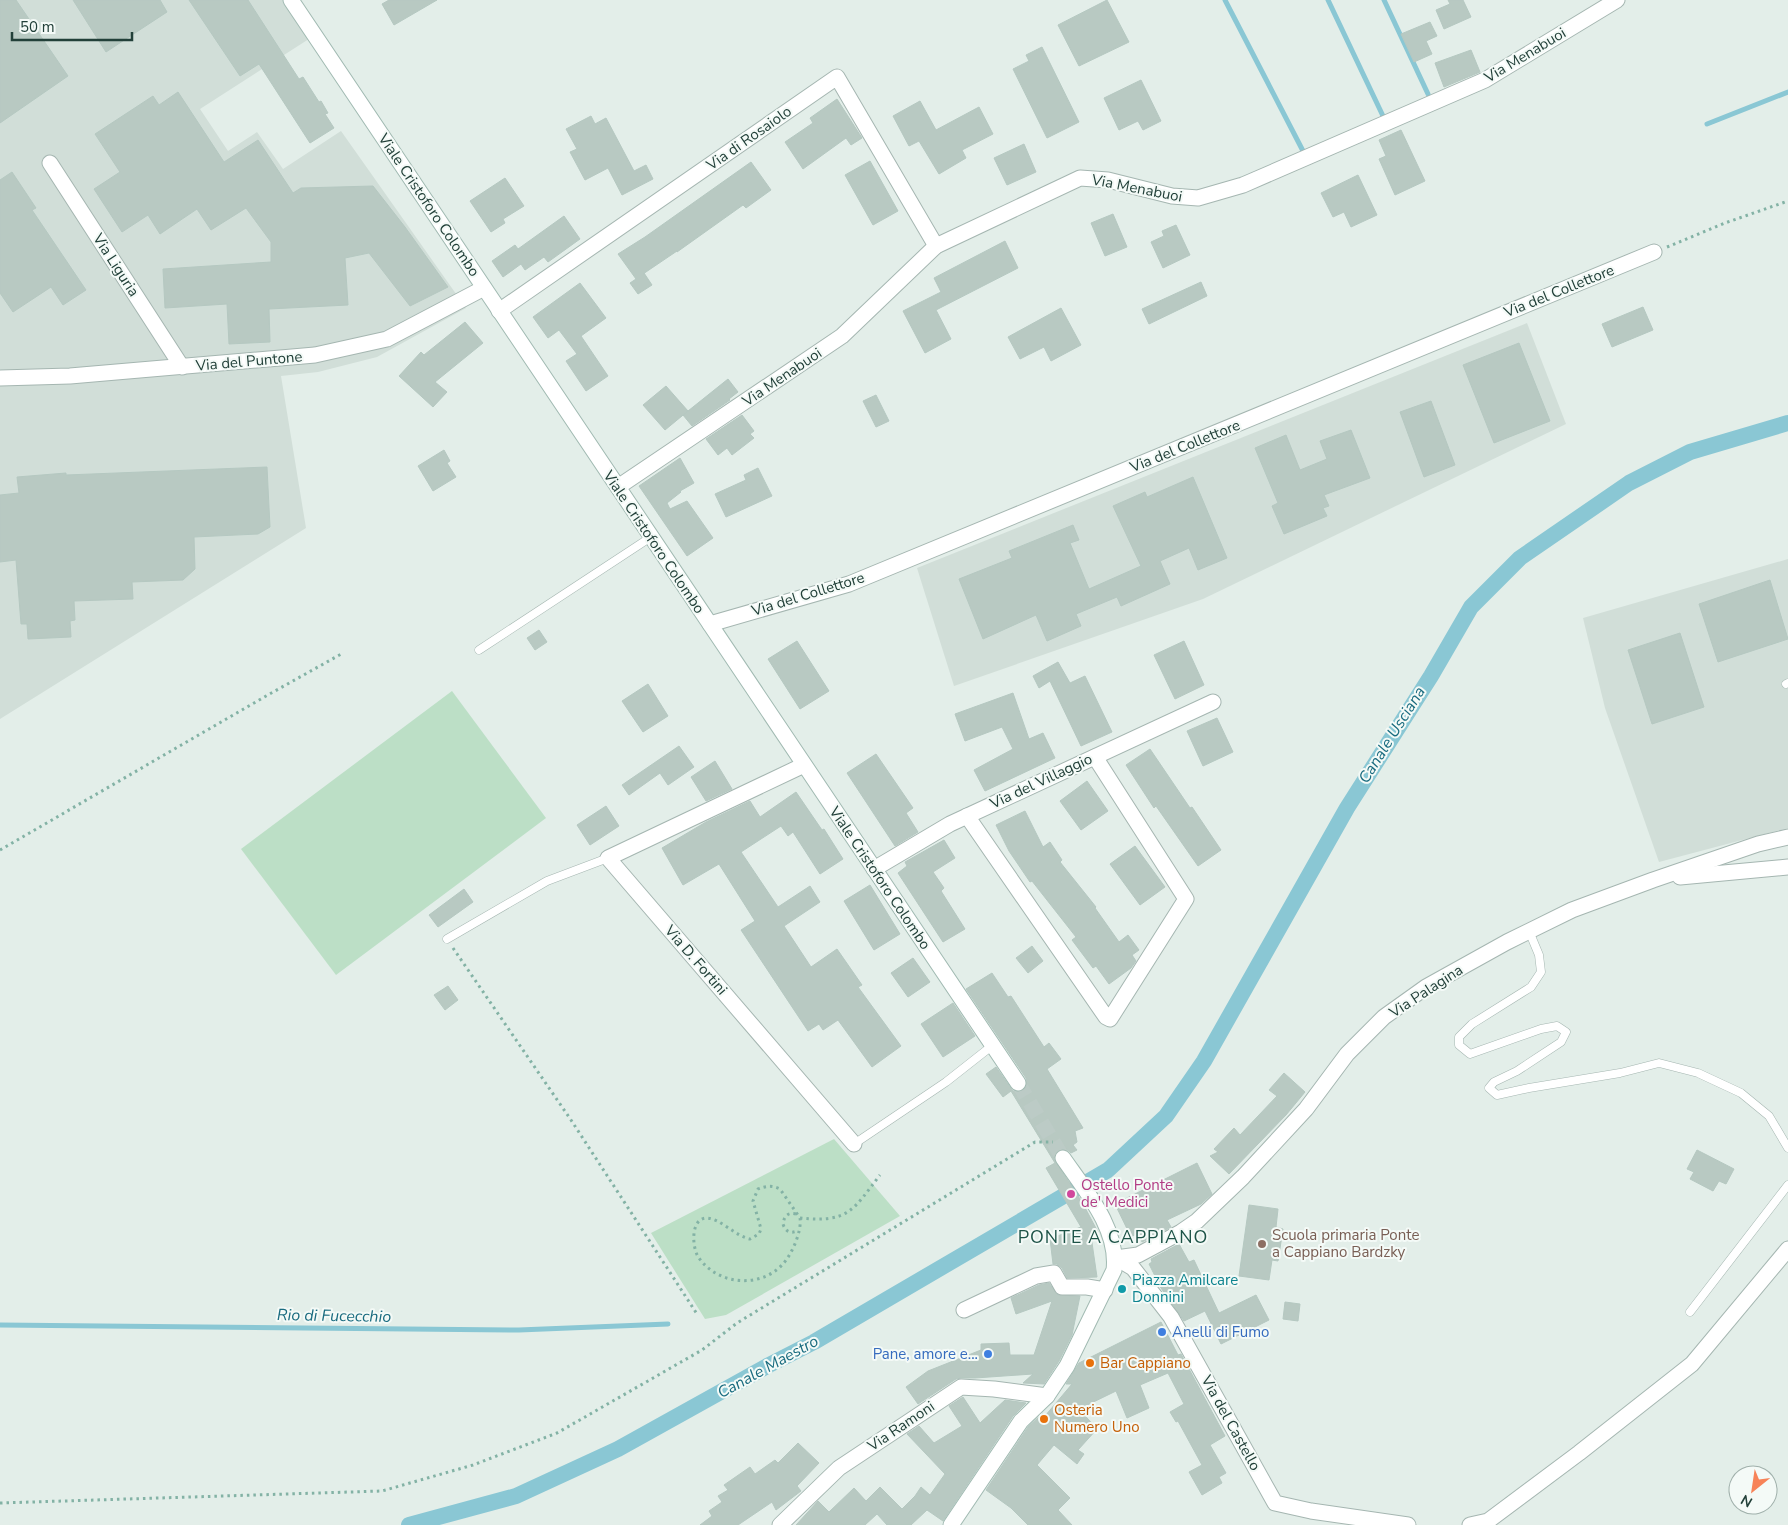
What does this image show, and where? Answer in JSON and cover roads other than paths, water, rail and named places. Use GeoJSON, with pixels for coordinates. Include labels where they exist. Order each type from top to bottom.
{"type":"FeatureCollection","features":[{"type":"Feature","properties":{"kind":"street","name":"Viale Cristoforo Colombo"},"geometry":{"type":"LineString","coordinates":[[291,0],[1018,1083]]}},
{"type":"Feature","properties":{"kind":"street","name":"Via Menabuoi"},"geometry":{"type":"LineString","coordinates":[[618,487],[842,336],[936,246],[1080,178],[1108,180],[1172,196],[1198,198],[1243,186],[1485,80],[1617,0]]}},
{"type":"Feature","properties":{"kind":"street","name":"Via di Rosaiolo"},"geometry":{"type":"LineString","coordinates":[[499,311],[837,77],[936,246]]}},
{"type":"Feature","properties":{"kind":"street","name":"Via Liguria"},"geometry":{"type":"LineString","coordinates":[[50,163],[182,367]]}},
{"type":"Feature","properties":{"kind":"street","name":"Via del Collettore"},"geometry":{"type":"LineString","coordinates":[[710,624],[849,584],[1654,252]]}},
{"type":"Feature","properties":{"kind":"street","name":"Via del Puntone"},"geometry":{"type":"LineString","coordinates":[[0,378],[70,376],[315,355],[387,339],[484,288]]}},
{"type":"Feature","properties":{"kind":"street","name":"Via del Villaggio"},"geometry":{"type":"LineString","coordinates":[[874,869],[950,824],[1213,702]]}},
{"type":"Feature","properties":{"kind":"street"},"geometry":{"type":"LineString","coordinates":[[967,816],[1106,1017],[1110,1019],[1186,899],[1095,757]]}},
{"type":"Feature","properties":{"kind":"street"},"geometry":{"type":"LineString","coordinates":[[608,858],[804,765]]}},
{"type":"Feature","properties":{"kind":"street","name":"Via Palagina"},"geometry":{"type":"LineString","coordinates":[[1116,1258],[1138,1255],[1181,1232],[1197,1221],[1243,1178],[1306,1109],[1348,1054],[1384,1017],[1426,987],[1572,910],[1758,844],[1788,838]]}},
{"type":"Feature","properties":{"kind":"street","name":"Via D. Fortini"},"geometry":{"type":"LineString","coordinates":[[608,858],[854,1144]]}},
{"type":"Feature","properties":{"kind":"street"},"geometry":{"type":"LineString","coordinates":[[1653,880],[1788,867]]}},
{"type":"Feature","properties":{"kind":"street"},"geometry":{"type":"LineString","coordinates":[[952,1525],[1021,1421],[1046,1396],[1067,1366],[1114,1270],[1116,1258],[1101,1215],[1063,1158]]}},
{"type":"Feature","properties":{"kind":"street"},"geometry":{"type":"LineString","coordinates":[[1470,1525],[1488,1520],[1496,1515],[1579,1453],[1692,1364],[1788,1249]]}},
{"type":"Feature","properties":{"kind":"street","name":"Via del Castello"},"geometry":{"type":"LineString","coordinates":[[1116,1258],[1133,1268],[1171,1317],[1275,1503],[1311,1511],[1408,1525]]}},
{"type":"Feature","properties":{"kind":"street"},"geometry":{"type":"LineString","coordinates":[[964,1310],[1036,1276],[1054,1273],[1062,1287],[1087,1287],[1105,1290]]}},
{"type":"Feature","properties":{"kind":"street","name":"Via Ramoni"},"geometry":{"type":"LineString","coordinates":[[780,1525],[839,1468],[961,1387],[1046,1396]]}},
{"type":"Feature","properties":{"kind":"lane"},"geometry":{"type":"LineString","coordinates":[[479,650],[651,537]]}},
{"type":"Feature","properties":{"kind":"lane"},"geometry":{"type":"LineString","coordinates":[[447,939],[547,881],[608,858]]}},
{"type":"Feature","properties":{"kind":"lane"},"geometry":{"type":"LineString","coordinates":[[1529,931],[1540,955],[1541,972],[1531,987],[1472,1024],[1458,1036],[1459,1045],[1470,1054],[1541,1029],[1558,1026],[1566,1032],[1561,1042],[1517,1071],[1494,1082],[1489,1088],[1497,1095],[1620,1073],[1659,1063],[1698,1073],[1741,1093],[1770,1116],[1788,1148]]}},
{"type":"Feature","properties":{"kind":"lane","name":"Via D. Fortini"},"geometry":{"type":"LineString","coordinates":[[854,1144],[946,1082],[993,1045]]}},
{"type":"Feature","properties":{"kind":"lane"},"geometry":{"type":"LineString","coordinates":[[1690,1312],[1788,1185]]}},
{"type":"Feature","properties":{"kind":"waterway"},"geometry":{"type":"LineString","coordinates":[[1225,0],[1303,151]]}},
{"type":"Feature","properties":{"kind":"waterway"},"geometry":{"type":"LineString","coordinates":[[1328,0],[1383,116]]}},
{"type":"Feature","properties":{"kind":"waterway"},"geometry":{"type":"LineString","coordinates":[[1384,0],[1428,94]]}},
{"type":"Feature","properties":{"kind":"waterway"},"geometry":{"type":"LineString","coordinates":[[1707,124],[1788,92]]}},
{"type":"Feature","properties":{"kind":"waterway","name":"Canale Usciana"},"geometry":{"type":"LineString","coordinates":[[409,1525],[516,1496],[618,1449],[814,1342],[1108,1170],[1166,1116],[1204,1061],[1347,808],[1431,676],[1471,607],[1520,558],[1629,483],[1690,452],[1788,423]]}},
{"type":"Feature","properties":{"kind":"waterway","name":"Rio di Fucecchio"},"geometry":{"type":"LineString","coordinates":[[0,1325],[519,1330],[668,1324]]}},
{"type":"Feature","properties":{"kind":"tunnel"},"geometry":{"type":"LineString","coordinates":[[1018,1083],[1063,1158]]}},
{"type":"Feature","properties":{"kind":"place","name":"Ostello Ponte de' Medici"},"geometry":{"type":"Point","coordinates":[1071,1194]}},
{"type":"Feature","properties":{"kind":"place","name":"Scuola primaria Ponte a Cappiano Bardzky"},"geometry":{"type":"Point","coordinates":[1262,1244]}},
{"type":"Feature","properties":{"kind":"place","name":"Piazza Amilcare Donnini"},"geometry":{"type":"Point","coordinates":[1122,1289]}},
{"type":"Feature","properties":{"kind":"place","name":"Anelli di Fumo"},"geometry":{"type":"Point","coordinates":[1162,1332]}},
{"type":"Feature","properties":{"kind":"place","name":"Pane, amore e..."},"geometry":{"type":"Point","coordinates":[988,1354]}},
{"type":"Feature","properties":{"kind":"place","name":"Bar Cappiano"},"geometry":{"type":"Point","coordinates":[1090,1363]}},
{"type":"Feature","properties":{"kind":"place","name":"Osteria Numero Uno"},"geometry":{"type":"Point","coordinates":[1044,1419]}},
{"type":"Feature","properties":{"kind":"district","name":"PONTE A CAPPIANO"},"geometry":{"type":"Point","coordinates":[1113,1237]}},
{"type":"Feature","properties":{"kind":"water label","name":"Canale Maestro"},"geometry":{"type":"Point","coordinates":[768,1367]}}]}
